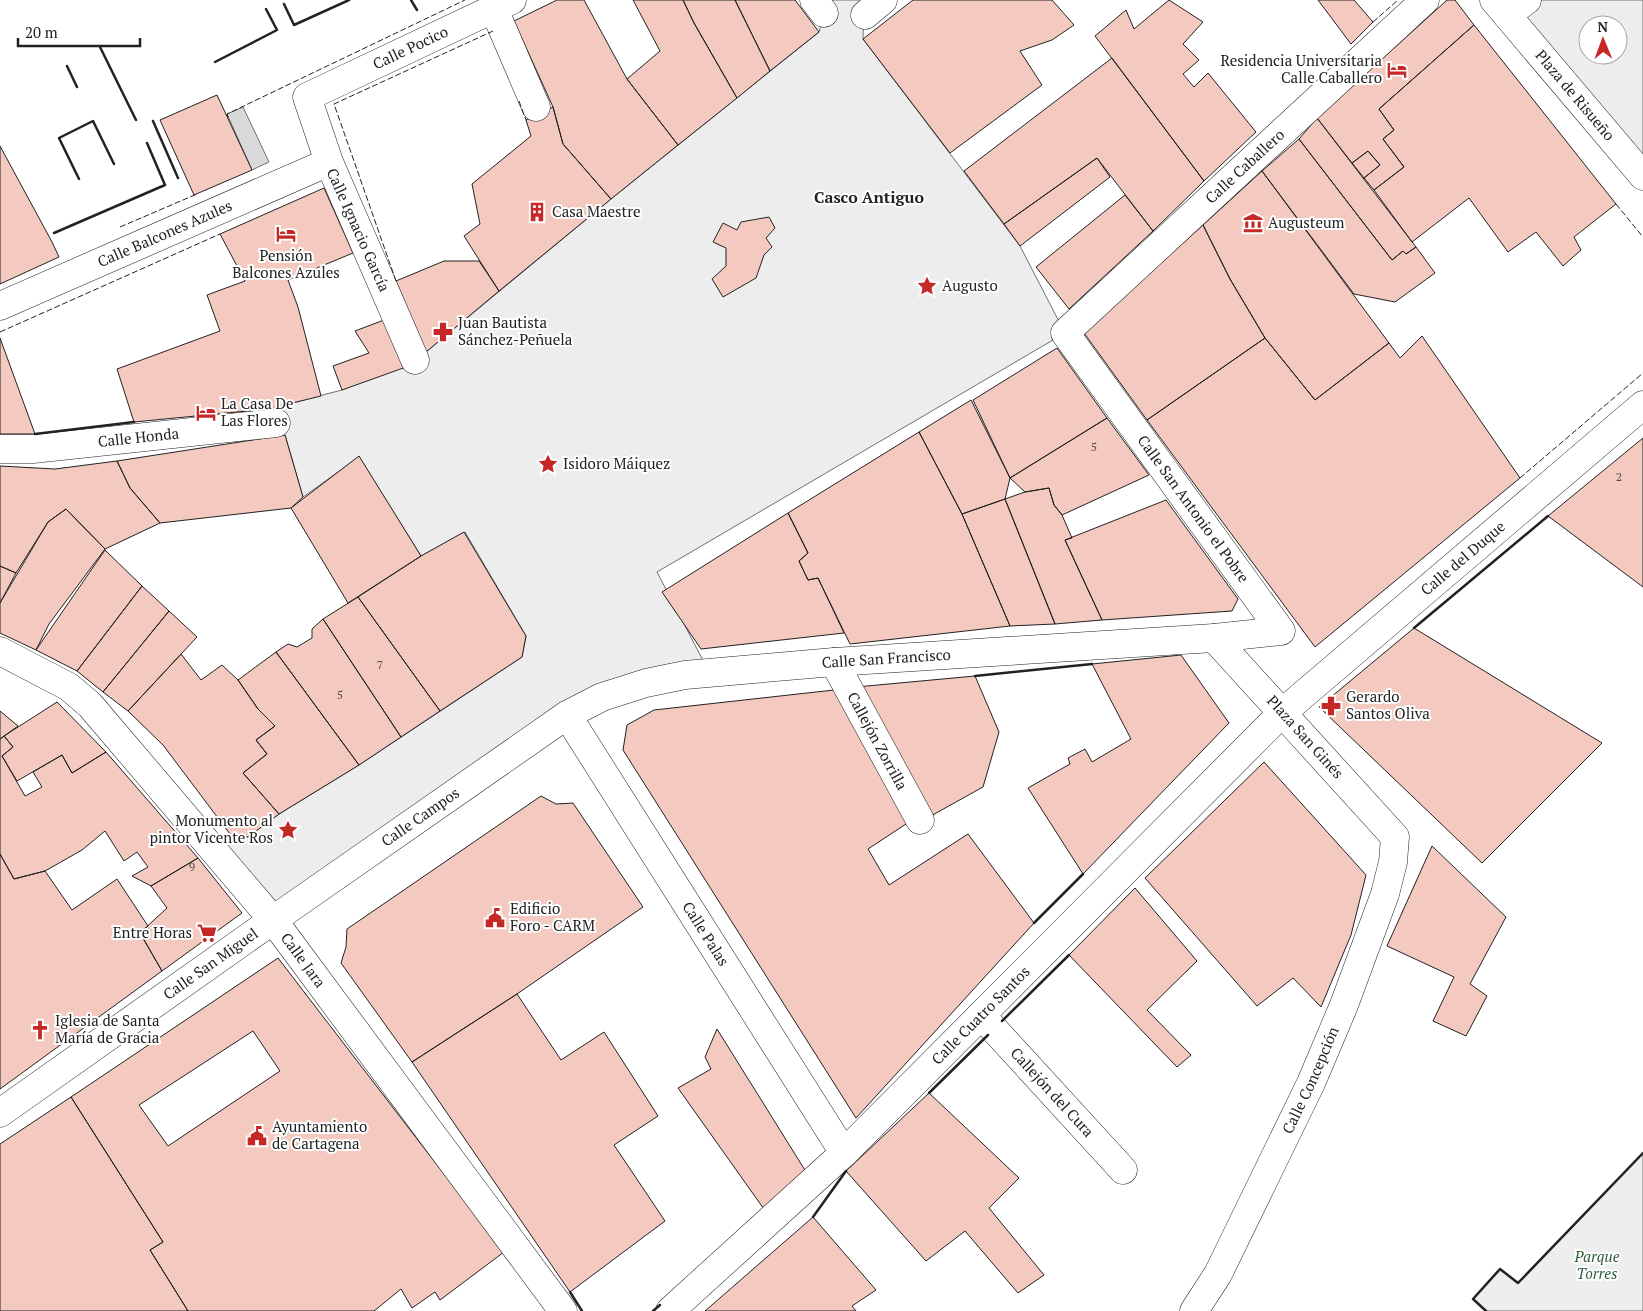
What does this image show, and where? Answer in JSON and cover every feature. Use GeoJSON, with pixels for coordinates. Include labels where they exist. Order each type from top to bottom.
{"type":"FeatureCollection","features":[{"type":"Feature","properties":{"kind":"street","name":"Calle Caballero"},"geometry":{"type":"LineString","coordinates":[[1065,333],[1425,0]]}},
{"type":"Feature","properties":{"kind":"street","name":"Calle Pocico"},"geometry":{"type":"LineString","coordinates":[[307,97],[503,4]]}},
{"type":"Feature","properties":{"kind":"street"},"geometry":{"type":"LineString","coordinates":[[503,4],[536,107]]}},
{"type":"Feature","properties":{"kind":"street","name":"Plaza de Risueño"},"geometry":{"type":"LineString","coordinates":[[1509,5],[1643,176]]}},
{"type":"Feature","properties":{"kind":"street","name":"Calle Ignacio García"},"geometry":{"type":"LineString","coordinates":[[307,97],[329,162],[415,360]]}},
{"type":"Feature","properties":{"kind":"street","name":"Calle Balcones Azules"},"geometry":{"type":"LineString","coordinates":[[0,306],[329,162]]}},
{"type":"Feature","properties":{"kind":"street","name":"Calle San Antonio el Pobre"},"geometry":{"type":"LineString","coordinates":[[1065,333],[1281,631],[1214,638]]}},
{"type":"Feature","properties":{"kind":"street","name":"Calle del Duque"},"geometry":{"type":"LineString","coordinates":[[1283,712],[1643,405]]}},
{"type":"Feature","properties":{"kind":"street","name":"Calle Honda"},"geometry":{"type":"LineString","coordinates":[[0,449],[33,449],[276,423]]}},
{"type":"Feature","properties":{"kind":"street","name":"Calle San Francisco"},"geometry":{"type":"LineString","coordinates":[[567,715],[602,697],[646,683],[685,675],[834,662],[1214,638]]}},
{"type":"Feature","properties":{"kind":"street","name":"Plaza San Ginés"},"geometry":{"type":"LineString","coordinates":[[1214,638],[1395,837]]}},
{"type":"Feature","properties":{"kind":"street","name":"Calle Jara"},"geometry":{"type":"LineString","coordinates":[[0,651],[69,688],[90,705],[273,920],[563,1311]]}},
{"type":"Feature","properties":{"kind":"street","name":"Callejón Zorrilla"},"geometry":{"type":"LineString","coordinates":[[834,662],[920,820]]}},
{"type":"Feature","properties":{"kind":"street","name":"Calle Cuatro Santos"},"geometry":{"type":"LineString","coordinates":[[670,1311],[844,1153],[1283,712]]}},
{"type":"Feature","properties":{"kind":"street","name":"Calle Campos"},"geometry":{"type":"LineString","coordinates":[[273,920],[567,715]]}},
{"type":"Feature","properties":{"kind":"street","name":"Calle Palas"},"geometry":{"type":"LineString","coordinates":[[567,715],[844,1153]]}},
{"type":"Feature","properties":{"kind":"street","name":"Calle Concepción"},"geometry":{"type":"LineString","coordinates":[[1194,1311],[1218,1274],[1311,1082],[1344,1005],[1385,894],[1393,862],[1395,837]]}},
{"type":"Feature","properties":{"kind":"street","name":"Calle San Miguel"},"geometry":{"type":"LineString","coordinates":[[0,1113],[273,920]]}},
{"type":"Feature","properties":{"kind":"street","name":"Callejón del Cura"},"geometry":{"type":"LineString","coordinates":[[981,1015],[1123,1170]]}},
{"type":"Feature","properties":{"kind":"green space","name":"Parque Torres"},"geometry":{"type":"Polygon","coordinates":[[[1643,1153],[1643,1311],[1486,1311],[1473,1299],[1500,1269],[1518,1283],[1643,1153]]]}},
{"type":"Feature","properties":{"kind":"shaded area"},"geometry":{"type":"Polygon","coordinates":[[[827,0],[864,0],[863,39],[1020,246],[1065,333],[657,572],[709,672],[602,697],[273,920],[214,850],[230,834],[248,837],[279,814],[359,765],[522,657],[526,636],[465,532],[421,556],[359,457],[303,497],[285,435],[268,409],[342,390],[426,352],[611,199],[819,32],[827,0]]]}},
{"type":"Feature","properties":{"kind":"shaded area"},"geometry":{"type":"Polygon","coordinates":[[[1527,0],[1643,0],[1643,176],[1507,15],[1527,0]]]}},
{"type":"Feature","properties":{"kind":"shaded area"},"geometry":{"type":"Polygon","coordinates":[[[243,107],[269,162],[252,170],[227,114],[243,107]]]}},
{"type":"Feature","properties":{"kind":"building"},"geometry":{"type":"Polygon","coordinates":[[[557,0],[584,0],[627,79],[678,145],[611,199],[563,144],[553,107],[514,21],[557,0]]]}},
{"type":"Feature","properties":{"kind":"building"},"geometry":{"type":"Polygon","coordinates":[[[633,0],[683,0],[737,98],[678,145],[627,79],[660,51],[633,0]]]}},
{"type":"Feature","properties":{"kind":"building"},"geometry":{"type":"Polygon","coordinates":[[[683,0],[735,0],[770,71],[737,98],[683,0]]]}},
{"type":"Feature","properties":{"kind":"building"},"geometry":{"type":"Polygon","coordinates":[[[735,0],[795,0],[819,32],[770,71],[735,0]]]}},
{"type":"Feature","properties":{"kind":"building"},"geometry":{"type":"Polygon","coordinates":[[[913,0],[1052,0],[1074,25],[1052,40],[1020,51],[1042,85],[950,153],[863,39],[913,0]]]}},
{"type":"Feature","properties":{"kind":"building"},"geometry":{"type":"Polygon","coordinates":[[[1169,0],[1203,22],[1183,44],[1199,60],[1183,74],[1194,87],[1208,73],[1256,132],[1204,181],[1095,36],[1126,10],[1134,29],[1169,0]]]}},
{"type":"Feature","properties":{"kind":"building"},"geometry":{"type":"Polygon","coordinates":[[[1318,0],[1354,0],[1373,22],[1351,44],[1318,0]]]}},
{"type":"Feature","properties":{"kind":"building","name":"Residencia Universitaria Calle Caballero"},"geometry":{"type":"Polygon","coordinates":[[[1447,0],[1455,0],[1474,25],[1379,109],[1394,130],[1383,139],[1404,167],[1374,190],[1364,178],[1380,165],[1368,151],[1352,163],[1317,118],[1447,0]]]}},
{"type":"Feature","properties":{"kind":"building"},"geometry":{"type":"Polygon","coordinates":[[[1474,25],[1616,204],[1574,237],[1581,250],[1563,266],[1536,232],[1508,252],[1469,198],[1412,242],[1374,190],[1404,167],[1383,139],[1394,130],[1379,109],[1474,25]]]}},
{"type":"Feature","properties":{"kind":"building"},"geometry":{"type":"Polygon","coordinates":[[[1112,58],[1204,181],[1153,231],[1097,158],[1004,224],[964,171],[1112,58]]]}},
{"type":"Feature","properties":{"kind":"building"},"geometry":{"type":"Polygon","coordinates":[[[217,95],[252,170],[194,195],[160,120],[217,95]]]}},
{"type":"Feature","properties":{"kind":"building","name":"Casa Maestre"},"geometry":{"type":"Polygon","coordinates":[[[553,107],[563,144],[611,199],[499,291],[464,236],[480,224],[472,184],[531,136],[526,120],[553,107]]]}},
{"type":"Feature","properties":{"kind":"building"},"geometry":{"type":"Polygon","coordinates":[[[1317,118],[1416,247],[1406,254],[1403,251],[1392,260],[1299,139],[1317,118]]]}},
{"type":"Feature","properties":{"kind":"building"},"geometry":{"type":"Polygon","coordinates":[[[1299,139],[1392,260],[1403,251],[1406,254],[1416,247],[1435,273],[1395,302],[1354,294],[1262,171],[1299,139]]]}},
{"type":"Feature","properties":{"kind":"building"},"geometry":{"type":"Polygon","coordinates":[[[0,146],[59,257],[0,284],[0,146]]]}},
{"type":"Feature","properties":{"kind":"building"},"geometry":{"type":"Polygon","coordinates":[[[1368,151],[1380,165],[1364,178],[1352,163],[1368,151]]]}},
{"type":"Feature","properties":{"kind":"building"},"geometry":{"type":"Polygon","coordinates":[[[1097,158],[1110,177],[1020,246],[1004,224],[1097,158]]]}},
{"type":"Feature","properties":{"kind":"building"},"geometry":{"type":"Polygon","coordinates":[[[1262,171],[1389,343],[1315,400],[1265,338],[1230,279],[1203,225],[1262,171]]]}},
{"type":"Feature","properties":{"kind":"building"},"geometry":{"type":"Polygon","coordinates":[[[324,188],[353,253],[288,280],[298,307],[321,396],[268,409],[134,422],[117,369],[220,331],[207,295],[245,281],[220,234],[324,188]]]}},
{"type":"Feature","properties":{"kind":"building"},"geometry":{"type":"Polygon","coordinates":[[[1125,195],[1153,231],[1069,309],[1036,267],[1125,195]]]}},
{"type":"Feature","properties":{"kind":"building"},"geometry":{"type":"Polygon","coordinates":[[[769,217],[775,228],[766,238],[772,247],[764,255],[756,278],[723,297],[712,279],[726,266],[726,248],[713,242],[723,223],[737,230],[741,222],[769,217]]]}},
{"type":"Feature","properties":{"kind":"building"},"geometry":{"type":"Polygon","coordinates":[[[1203,225],[1230,279],[1265,338],[1147,420],[1084,333],[1203,225]]]}},
{"type":"Feature","properties":{"kind":"building"},"geometry":{"type":"Polygon","coordinates":[[[444,261],[479,261],[499,291],[426,352],[396,281],[444,261]]]}},
{"type":"Feature","properties":{"kind":"building"},"geometry":{"type":"Polygon","coordinates":[[[384,320],[406,367],[342,390],[333,366],[369,353],[355,331],[384,320]]]}},
{"type":"Feature","properties":{"kind":"building"},"geometry":{"type":"Polygon","coordinates":[[[1422,336],[1520,478],[1315,647],[1147,420],[1265,338],[1315,400],[1389,343],[1400,358],[1422,336]]]}},
{"type":"Feature","properties":{"kind":"building"},"geometry":{"type":"Polygon","coordinates":[[[0,338],[35,434],[0,434],[0,338]]]}},
{"type":"Feature","properties":{"kind":"building"},"geometry":{"type":"Polygon","coordinates":[[[1057,348],[1107,418],[1010,478],[973,400],[1057,348]]]}},
{"type":"Feature","properties":{"kind":"building"},"geometry":{"type":"Polygon","coordinates":[[[971,400],[1010,478],[1005,499],[962,514],[919,432],[971,400]]]}},
{"type":"Feature","properties":{"kind":"building"},"geometry":{"type":"Polygon","coordinates":[[[1107,418],[1149,475],[1062,515],[1054,505],[1049,488],[1025,492],[1010,478],[1107,418]]]}},
{"type":"Feature","properties":{"kind":"building"},"geometry":{"type":"Polygon","coordinates":[[[919,432],[962,514],[1010,626],[850,644],[818,578],[808,580],[799,561],[808,553],[788,513],[919,432]]]}},
{"type":"Feature","properties":{"kind":"building"},"geometry":{"type":"Polygon","coordinates":[[[285,435],[303,497],[291,508],[160,523],[130,488],[117,461],[285,435]]]}},
{"type":"Feature","properties":{"kind":"building"},"geometry":{"type":"Polygon","coordinates":[[[1643,438],[1643,587],[1548,516],[1643,438]]]}},
{"type":"Feature","properties":{"kind":"building"},"geometry":{"type":"Polygon","coordinates":[[[359,456],[421,556],[348,603],[291,508],[359,456]]]}},
{"type":"Feature","properties":{"kind":"building"},"geometry":{"type":"Polygon","coordinates":[[[117,461],[130,488],[160,523],[105,549],[66,509],[48,522],[16,573],[0,566],[0,466],[55,469],[117,461]]]}},
{"type":"Feature","properties":{"kind":"building"},"geometry":{"type":"Polygon","coordinates":[[[1049,488],[1054,505],[1062,515],[1072,538],[1065,540],[1102,620],[1055,624],[1005,499],[1025,492],[1049,488]]]}},
{"type":"Feature","properties":{"kind":"building"},"geometry":{"type":"Polygon","coordinates":[[[1005,499],[1055,624],[1010,626],[962,514],[1005,499]]]}},
{"type":"Feature","properties":{"kind":"building"},"geometry":{"type":"Polygon","coordinates":[[[1166,500],[1238,599],[1232,611],[1102,620],[1065,540],[1166,500]]]}},
{"type":"Feature","properties":{"kind":"building"},"geometry":{"type":"Polygon","coordinates":[[[66,509],[105,549],[49,624],[36,650],[0,633],[0,603],[48,522],[66,509]]]}},
{"type":"Feature","properties":{"kind":"building"},"geometry":{"type":"Polygon","coordinates":[[[788,513],[808,553],[799,561],[808,580],[818,578],[844,633],[701,649],[662,592],[788,513]]]}},
{"type":"Feature","properties":{"kind":"building"},"geometry":{"type":"Polygon","coordinates":[[[464,532],[526,636],[522,657],[440,711],[358,597],[421,556],[464,532]]]}},
{"type":"Feature","properties":{"kind":"building"},"geometry":{"type":"Polygon","coordinates":[[[105,550],[142,586],[77,671],[36,650],[105,550]]]}},
{"type":"Feature","properties":{"kind":"building"},"geometry":{"type":"Polygon","coordinates":[[[0,566],[16,573],[0,603],[0,566]]]}},
{"type":"Feature","properties":{"kind":"building"},"geometry":{"type":"Polygon","coordinates":[[[142,586],[169,611],[103,692],[77,671],[142,586]]]}},
{"type":"Feature","properties":{"kind":"building"},"geometry":{"type":"Polygon","coordinates":[[[358,597],[440,711],[401,737],[323,619],[358,597]]]}},
{"type":"Feature","properties":{"kind":"building"},"geometry":{"type":"Polygon","coordinates":[[[169,611],[197,637],[128,711],[103,692],[169,611]]]}},
{"type":"Feature","properties":{"kind":"building"},"geometry":{"type":"Polygon","coordinates":[[[323,619],[401,737],[359,765],[276,652],[288,644],[297,647],[312,638],[312,629],[323,619]]]}},
{"type":"Feature","properties":{"kind":"building"},"geometry":{"type":"Polygon","coordinates":[[[1414,628],[1602,743],[1482,863],[1319,707],[1414,628]]]}},
{"type":"Feature","properties":{"kind":"building"},"geometry":{"type":"Polygon","coordinates":[[[276,652],[359,765],[279,814],[243,773],[267,754],[256,740],[275,726],[258,709],[238,680],[276,652]]]}},
{"type":"Feature","properties":{"kind":"building"},"geometry":{"type":"Polygon","coordinates":[[[181,654],[201,680],[222,665],[238,680],[258,709],[275,726],[256,740],[267,754],[243,773],[279,814],[248,837],[230,834],[163,745],[128,711],[181,654]]]}},
{"type":"Feature","properties":{"kind":"building"},"geometry":{"type":"Polygon","coordinates":[[[1181,655],[1229,723],[1083,874],[1028,788],[1070,764],[1068,758],[1085,749],[1092,762],[1131,739],[1092,664],[1181,655]]]}},
{"type":"Feature","properties":{"kind":"building"},"geometry":{"type":"Polygon","coordinates":[[[975,676],[999,732],[983,787],[929,817],[856,687],[975,676]]]}},
{"type":"Feature","properties":{"kind":"building"},"geometry":{"type":"Polygon","coordinates":[[[834,690],[909,822],[868,849],[889,885],[968,834],[1034,923],[856,1118],[623,750],[627,725],[654,710],[834,690]]]}},
{"type":"Feature","properties":{"kind":"building"},"geometry":{"type":"Polygon","coordinates":[[[57,702],[106,752],[72,773],[62,755],[17,781],[2,756],[13,747],[4,736],[57,702]]]}},
{"type":"Feature","properties":{"kind":"building"},"geometry":{"type":"Polygon","coordinates":[[[0,711],[18,726],[0,739],[0,711]]]}},
{"type":"Feature","properties":{"kind":"building"},"geometry":{"type":"Polygon","coordinates":[[[4,736],[13,747],[2,756],[25,796],[42,787],[33,772],[62,755],[72,773],[106,752],[198,858],[151,886],[132,876],[148,867],[137,852],[124,861],[105,831],[82,850],[45,871],[14,879],[0,854],[0,739],[4,736]]]}},
{"type":"Feature","properties":{"kind":"building"},"geometry":{"type":"Polygon","coordinates":[[[1264,762],[1366,875],[1351,935],[1321,1007],[1293,978],[1257,1006],[1145,878],[1264,762]]]}},
{"type":"Feature","properties":{"kind":"building","name":"Edificio Foro - CARM"},"geometry":{"type":"Polygon","coordinates":[[[541,796],[556,804],[573,803],[643,907],[517,994],[412,1062],[341,963],[346,947],[347,929],[541,796]]]}},
{"type":"Feature","properties":{"kind":"building"},"geometry":{"type":"Polygon","coordinates":[[[1432,846],[1506,917],[1470,984],[1487,996],[1466,1036],[1433,1021],[1454,977],[1387,946],[1432,846]]]}},
{"type":"Feature","properties":{"kind":"building","name":"Iglesia de Santa María de Gracia"},"geometry":{"type":"Polygon","coordinates":[[[0,854],[14,879],[45,871],[72,910],[117,879],[148,926],[140,933],[162,971],[0,1089],[0,854]]]}},
{"type":"Feature","properties":{"kind":"building"},"geometry":{"type":"Polygon","coordinates":[[[198,858],[242,913],[162,971],[140,933],[167,908],[151,886],[198,858]]]}},
{"type":"Feature","properties":{"kind":"building"},"geometry":{"type":"Polygon","coordinates":[[[1135,888],[1197,961],[1147,1010],[1191,1055],[1177,1067],[1069,955],[1135,888]]]}},
{"type":"Feature","properties":{"kind":"building"},"geometry":{"type":"Polygon","coordinates":[[[278,958],[504,1252],[440,1300],[435,1292],[412,1308],[401,1289],[374,1311],[188,1311],[150,1250],[163,1242],[71,1097],[278,958]],[[253,1031],[139,1105],[168,1146],[280,1071],[253,1031]]]}},
{"type":"Feature","properties":{"kind":"building"},"geometry":{"type":"Polygon","coordinates":[[[517,994],[561,1060],[604,1032],[658,1116],[614,1145],[665,1221],[570,1292],[412,1062],[517,994]]]}},
{"type":"Feature","properties":{"kind":"building"},"geometry":{"type":"Polygon","coordinates":[[[717,1029],[808,1175],[766,1212],[678,1088],[711,1069],[705,1057],[717,1029]]]}},
{"type":"Feature","properties":{"kind":"building"},"geometry":{"type":"Polygon","coordinates":[[[929,1093],[1019,1178],[989,1208],[1044,1275],[1018,1293],[965,1231],[926,1261],[846,1171],[929,1093]]]}},
{"type":"Feature","properties":{"kind":"building"},"geometry":{"type":"Polygon","coordinates":[[[71,1097],[163,1242],[150,1250],[188,1311],[0,1311],[0,1144],[71,1097]]]}},
{"type":"Feature","properties":{"kind":"building"},"geometry":{"type":"Polygon","coordinates":[[[813,1217],[876,1290],[852,1306],[856,1311],[705,1311],[813,1217]]]}},
{"type":"Feature","properties":{"kind":"fence"},"geometry":{"type":"LineString","coordinates":[[228,117],[227,114],[465,0]]}},
{"type":"Feature","properties":{"kind":"fence"},"geometry":{"type":"LineString","coordinates":[[1373,22],[1398,0]]}},
{"type":"Feature","properties":{"kind":"fence"},"geometry":{"type":"LineString","coordinates":[[396,281],[334,104],[493,31]]}},
{"type":"Feature","properties":{"kind":"fence"},"geometry":{"type":"LineString","coordinates":[[519,101],[526,120]]}},
{"type":"Feature","properties":{"kind":"fence"},"geometry":{"type":"LineString","coordinates":[[120,227],[197,194]]}},
{"type":"Feature","properties":{"kind":"fence"},"geometry":{"type":"LineString","coordinates":[[1616,204],[1643,237]]}},
{"type":"Feature","properties":{"kind":"fence"},"geometry":{"type":"LineString","coordinates":[[0,332],[220,234]]}},
{"type":"Feature","properties":{"kind":"fence"},"geometry":{"type":"LineString","coordinates":[[1520,478],[1643,373]]}},
{"type":"Feature","properties":{"kind":"wall"},"geometry":{"type":"LineString","coordinates":[[284,4],[294,25],[349,0]]}},
{"type":"Feature","properties":{"kind":"wall"},"geometry":{"type":"LineString","coordinates":[[411,0],[417,10]]}},
{"type":"Feature","properties":{"kind":"wall"},"geometry":{"type":"LineString","coordinates":[[215,62],[277,30],[266,9]]}},
{"type":"Feature","properties":{"kind":"wall"},"geometry":{"type":"LineString","coordinates":[[100,47],[136,120]]}},
{"type":"Feature","properties":{"kind":"wall"},"geometry":{"type":"LineString","coordinates":[[67,66],[77,87]]}},
{"type":"Feature","properties":{"kind":"wall"},"geometry":{"type":"LineString","coordinates":[[79,179],[59,138],[93,121],[114,164]]}},
{"type":"Feature","properties":{"kind":"wall"},"geometry":{"type":"LineString","coordinates":[[153,121],[178,178]]}},
{"type":"Feature","properties":{"kind":"wall"},"geometry":{"type":"LineString","coordinates":[[54,233],[165,185],[147,143]]}},
{"type":"Feature","properties":{"kind":"wall"},"geometry":{"type":"LineString","coordinates":[[35,434],[134,422]]}},
{"type":"Feature","properties":{"kind":"wall"},"geometry":{"type":"LineString","coordinates":[[1414,628],[1548,516]]}},
{"type":"Feature","properties":{"kind":"wall"},"geometry":{"type":"LineString","coordinates":[[975,676],[1092,664]]}},
{"type":"Feature","properties":{"kind":"wall"},"geometry":{"type":"LineString","coordinates":[[1034,923],[1083,874]]}},
{"type":"Feature","properties":{"kind":"wall"},"geometry":{"type":"LineString","coordinates":[[1002,1021],[1069,955]]}},
{"type":"Feature","properties":{"kind":"wall"},"geometry":{"type":"LineString","coordinates":[[929,1093],[988,1035]]}},
{"type":"Feature","properties":{"kind":"wall"},"geometry":{"type":"LineString","coordinates":[[1486,1311],[1473,1299],[1500,1269],[1518,1283],[1643,1153]]}},
{"type":"Feature","properties":{"kind":"wall"},"geometry":{"type":"LineString","coordinates":[[813,1217],[846,1171]]}},
{"type":"Feature","properties":{"kind":"wall"},"geometry":{"type":"LineString","coordinates":[[570,1292],[582,1311]]}},
{"type":"Feature","properties":{"kind":"wall"},"geometry":{"type":"LineString","coordinates":[[653,1311],[660,1305]]}},
{"type":"Feature","properties":{"kind":"place","name":"Residencia Universitaria Calle Caballero"},"geometry":{"type":"Point","coordinates":[1397,70]}},
{"type":"Feature","properties":{"kind":"place","name":"Casa Maestre"},"geometry":{"type":"Point","coordinates":[537,212]}},
{"type":"Feature","properties":{"kind":"place","name":"Augusteum"},"geometry":{"type":"Point","coordinates":[1253,223]}},
{"type":"Feature","properties":{"kind":"place","name":"Pensión Balcones Azules"},"geometry":{"type":"Point","coordinates":[286,234]}},
{"type":"Feature","properties":{"kind":"place","name":"Augusto"},"geometry":{"type":"Point","coordinates":[927,286]}},
{"type":"Feature","properties":{"kind":"place","name":"Juan Bautista Sánchez-Peñuela"},"geometry":{"type":"Point","coordinates":[443,332]}},
{"type":"Feature","properties":{"kind":"place","name":"La Casa De Las Flores"},"geometry":{"type":"Point","coordinates":[206,413]}},
{"type":"Feature","properties":{"kind":"place","name":"Isidoro Máiquez"},"geometry":{"type":"Point","coordinates":[548,464]}},
{"type":"Feature","properties":{"kind":"place","name":"Gerardo Santos Oliva"},"geometry":{"type":"Point","coordinates":[1331,706]}},
{"type":"Feature","properties":{"kind":"place","name":"Monumento al pintor Vicente Ros"},"geometry":{"type":"Point","coordinates":[288,830]}},
{"type":"Feature","properties":{"kind":"place","name":"Edificio Foro - CARM"},"geometry":{"type":"Point","coordinates":[495,918]}},
{"type":"Feature","properties":{"kind":"place","name":"Entre Horas"},"geometry":{"type":"Point","coordinates":[207,933]}},
{"type":"Feature","properties":{"kind":"place","name":"Iglesia de Santa María de Gracia"},"geometry":{"type":"Point","coordinates":[40,1030]}},
{"type":"Feature","properties":{"kind":"place","name":"Ayuntamiento de Cartagena"},"geometry":{"type":"Point","coordinates":[257,1136]}},
{"type":"Feature","properties":{"kind":"district","name":"Casco Antiguo"},"geometry":{"type":"Point","coordinates":[869,197]}}]}
